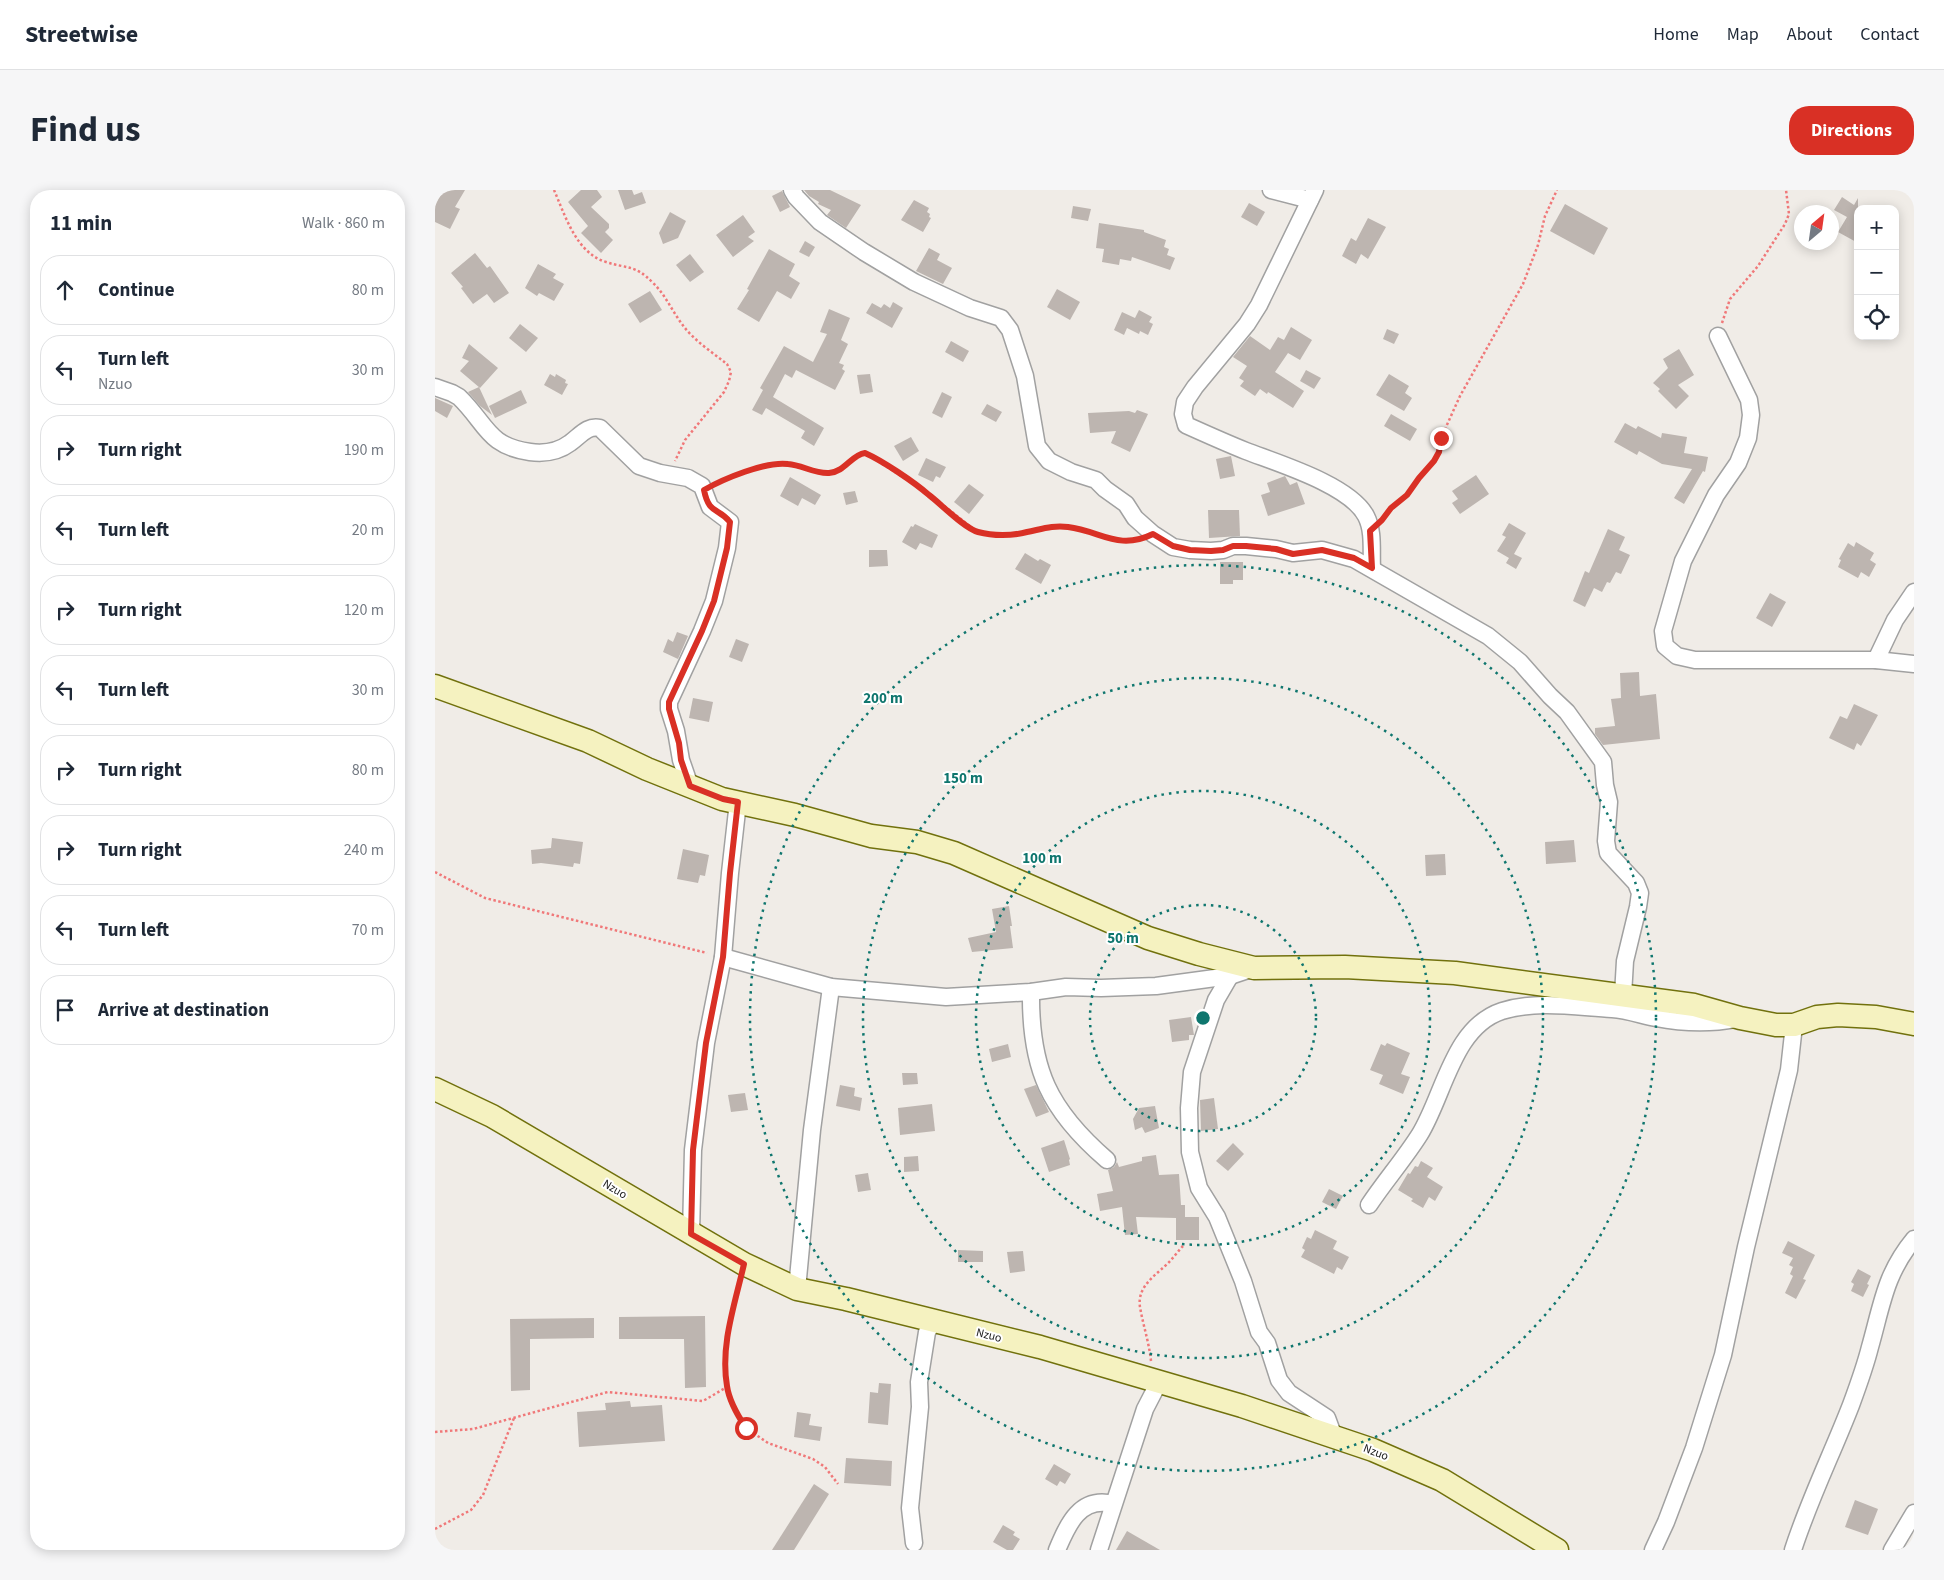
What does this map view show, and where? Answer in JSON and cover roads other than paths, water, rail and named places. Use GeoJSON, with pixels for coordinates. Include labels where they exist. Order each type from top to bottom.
{"type":"FeatureCollection","features":[{"type":"Feature","properties":{"kind":"street"},"geometry":{"type":"LineString","coordinates":[[792,190],[820,222],[864,252],[914,282],[970,308],[1001,318],[1010,330],[1019,354],[1025,376],[1037,446],[1049,461],[1071,472],[1096,480],[1105,490],[1125,504],[1135,518],[1153,534],[1173,546],[1190,550],[1211,551],[1223,550],[1233,546],[1246,546],[1276,549],[1293,554],[1322,550],[1354,558],[1488,636],[1521,662],[1550,696],[1567,712],[1603,762],[1609,802],[1606,841],[1608,853],[1636,883],[1640,893],[1639,907],[1625,961],[1623,995]]}},
{"type":"Feature","properties":{"kind":"street"},"geometry":{"type":"LineString","coordinates":[[1271,190],[1312,195],[1259,305],[1247,324],[1195,387],[1185,402],[1183,414],[1186,425],[1248,452],[1293,467],[1346,495],[1365,515],[1370,531],[1372,568]]}},
{"type":"Feature","properties":{"kind":"street"},"geometry":{"type":"LineString","coordinates":[[1718,336],[1749,400],[1751,414],[1748,438],[1738,463],[1716,496],[1683,561],[1663,632],[1665,646],[1677,656],[1695,660],[1876,660],[1914,664]]}},
{"type":"Feature","properties":{"kind":"street"},"geometry":{"type":"LineString","coordinates":[[435,388],[452,392],[459,397],[498,442],[513,450],[539,453],[555,452],[569,444],[584,430],[597,427],[604,430],[639,466],[694,481],[704,490],[710,507],[729,520],[731,526],[727,548],[714,601],[669,702],[669,709],[678,737],[681,760],[690,786]]}},
{"type":"Feature","properties":{"kind":"street"},"geometry":{"type":"LineString","coordinates":[[1876,660],[1895,620],[1914,592]]}},
{"type":"Feature","properties":{"kind":"street"},"geometry":{"type":"LineString","coordinates":[[435,686],[589,741],[647,769],[723,799],[795,815],[871,836],[917,842],[954,853],[1148,938],[1199,954],[1254,968],[1345,967],[1455,973],[1695,1005],[1740,1018],[1776,1025],[1795,1025],[1817,1017],[1838,1015],[1876,1017],[1914,1024]]}},
{"type":"Feature","properties":{"kind":"street"},"geometry":{"type":"LineString","coordinates":[[691,1234],[693,1150],[706,1043],[723,957],[738,802]]}},
{"type":"Feature","properties":{"kind":"street"},"geometry":{"type":"LineString","coordinates":[[723,957],[831,987],[946,997],[1031,992],[1066,987],[1156,986],[1230,976],[1254,968]]}},
{"type":"Feature","properties":{"kind":"street"},"geometry":{"type":"LineString","coordinates":[[1230,976],[1216,1000],[1192,1072],[1189,1108],[1191,1152],[1199,1188],[1217,1217],[1243,1281],[1259,1332],[1267,1343],[1279,1380],[1289,1393],[1327,1418],[1334,1437]]}},
{"type":"Feature","properties":{"kind":"street"},"geometry":{"type":"LineString","coordinates":[[797,1289],[812,1130],[831,987]]}},
{"type":"Feature","properties":{"kind":"street"},"geometry":{"type":"LineString","coordinates":[[1031,992],[1030,1024],[1035,1056],[1046,1086],[1062,1114],[1082,1139],[1107,1160]]}},
{"type":"Feature","properties":{"kind":"street"},"geometry":{"type":"LineString","coordinates":[[1369,1204],[1420,1133],[1459,1050],[1479,1025],[1500,1012],[1527,1005],[1620,1010],[1658,1018],[1700,1022],[1720,1022],[1740,1018]]}},
{"type":"Feature","properties":{"kind":"street"},"geometry":{"type":"LineString","coordinates":[[1653,1550],[1666,1522],[1693,1448],[1723,1355],[1746,1247],[1789,1070],[1795,1025]]}},
{"type":"Feature","properties":{"kind":"street","name":"Nzuo"},"geometry":{"type":"LineString","coordinates":[[435,1089],[492,1116],[691,1234],[744,1264],[797,1289],[1040,1347],[1242,1406],[1373,1450],[1442,1480],[1557,1550]]}},
{"type":"Feature","properties":{"kind":"street"},"geometry":{"type":"LineString","coordinates":[[1793,1550],[1822,1472],[1854,1396],[1871,1347],[1877,1319],[1891,1273],[1914,1239]]}},
{"type":"Feature","properties":{"kind":"street"},"geometry":{"type":"LineString","coordinates":[[914,1543],[910,1508],[920,1406],[919,1382],[927,1332],[934,1321]]}},
{"type":"Feature","properties":{"kind":"street"},"geometry":{"type":"LineString","coordinates":[[1099,1550],[1156,1381]]}},
{"type":"Feature","properties":{"kind":"street"},"geometry":{"type":"LineString","coordinates":[[1057,1550],[1072,1518],[1085,1507],[1096,1502],[1113,1504]]}},
{"type":"Feature","properties":{"kind":"street"},"geometry":{"type":"LineString","coordinates":[[1892,1550],[1914,1513]]}}]}
